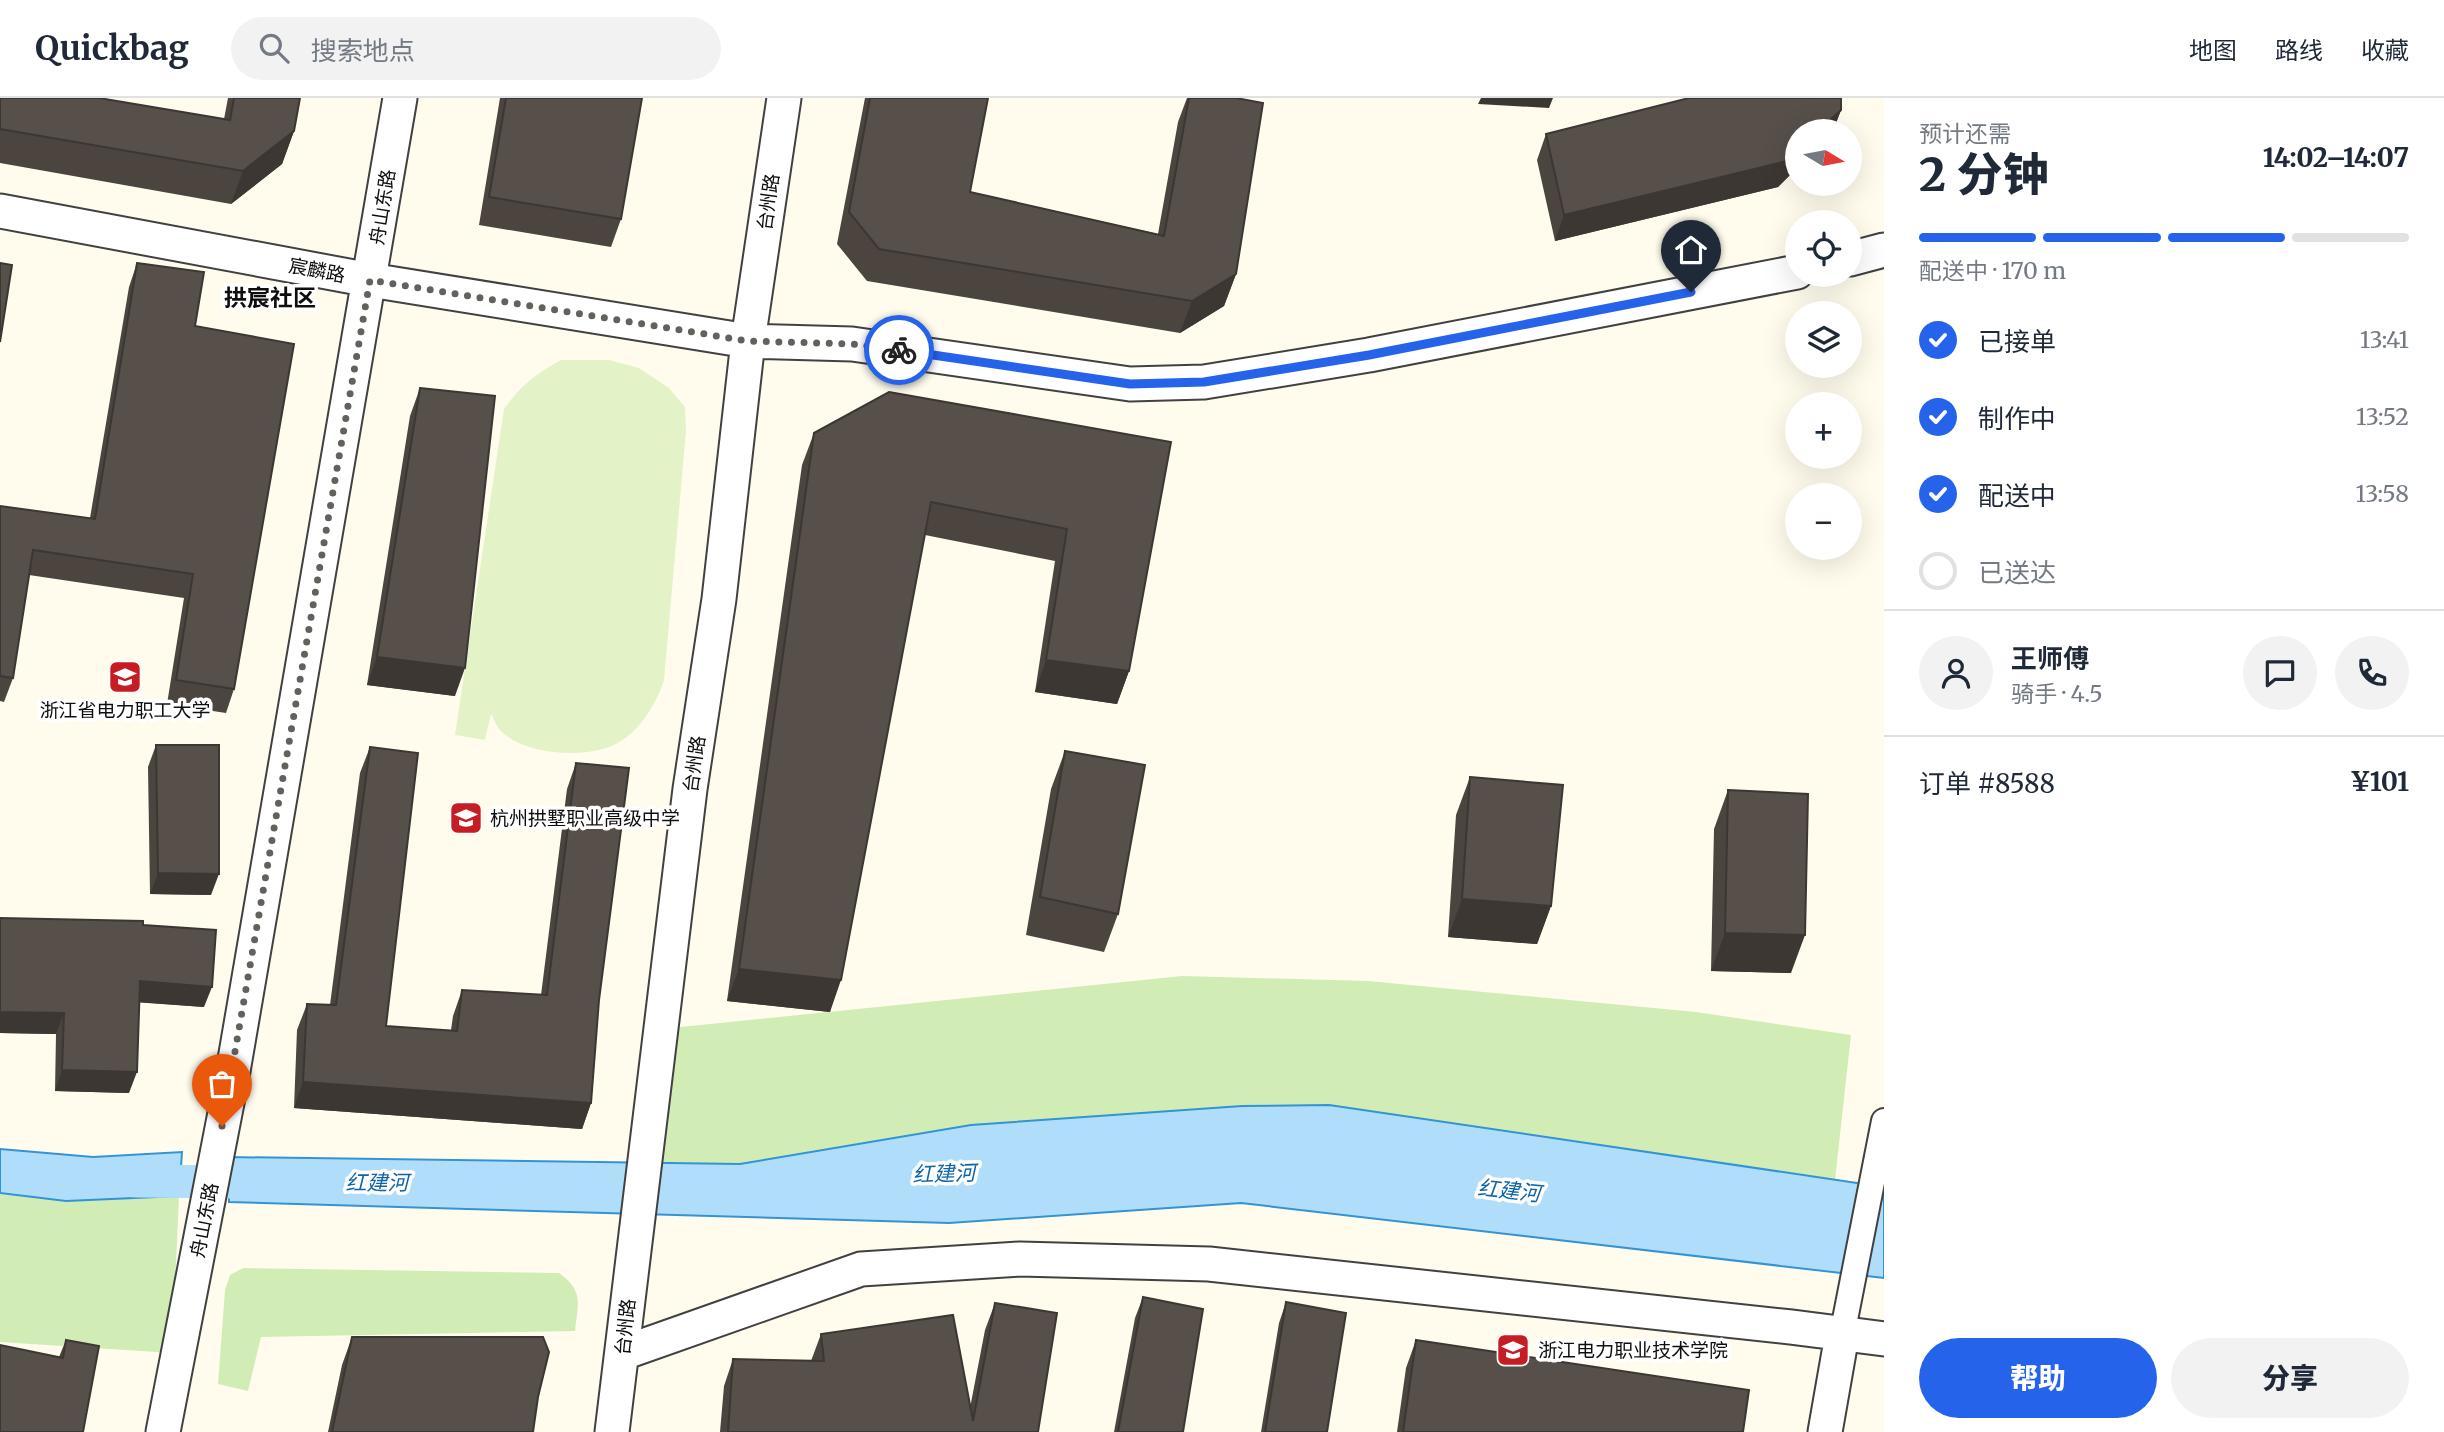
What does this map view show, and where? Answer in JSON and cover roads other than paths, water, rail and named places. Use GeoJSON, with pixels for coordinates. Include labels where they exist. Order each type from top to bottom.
{"type":"FeatureCollection","features":[{"type":"Feature","properties":{"kind":"street","name":"舟山东路"},"geometry":{"type":"LineString","coordinates":[[163,1432],[232,1077],[400,98]]}},
{"type":"Feature","properties":{"kind":"street","name":"台州路"},"geometry":{"type":"LineString","coordinates":[[612,1432],[690,789],[719,599],[748,341],[783,98]]}},
{"type":"Feature","properties":{"kind":"street","name":"宸麟路"},"geometry":{"type":"LineString","coordinates":[[0,211],[370,280],[748,341],[852,344],[1130,384],[1204,382],[1369,355],[1785,274]]}},
{"type":"Feature","properties":{"kind":"street"},"geometry":{"type":"LineString","coordinates":[[1862,256],[1884,250]]}},
{"type":"Feature","properties":{"kind":"street"},"geometry":{"type":"LineString","coordinates":[[1825,1432],[1884,1121]]}},
{"type":"Feature","properties":{"kind":"street"},"geometry":{"type":"LineString","coordinates":[[623,1353],[861,1269],[1020,1259],[1209,1264],[1884,1339]]}},
{"type":"Feature","properties":{"kind":"water"},"geometry":{"type":"Polygon","coordinates":[[[1329,1105],[1884,1187],[1884,1278],[1241,1203],[949,1223],[229,1202],[228,1157],[740,1164],[971,1125],[1242,1106],[1329,1105]]]}},
{"type":"Feature","properties":{"kind":"water"},"geometry":{"type":"Polygon","coordinates":[[[0,1149],[93,1157],[182,1152],[179,1196],[66,1201],[0,1193],[0,1149]]]}},
{"type":"Feature","properties":{"kind":"waterway","name":"红建河"},"geometry":{"type":"LineString","coordinates":[[135,1181],[238,1182]]}},
{"type":"Feature","properties":{"kind":"place","name":"浙江省电力职工大学"},"geometry":{"type":"Point","coordinates":[125,677]}},
{"type":"Feature","properties":{"kind":"place","name":"杭州拱墅职业高级中学"},"geometry":{"type":"Point","coordinates":[466,818]}},
{"type":"Feature","properties":{"kind":"place","name":"浙江电力职业技术学院"},"geometry":{"type":"Point","coordinates":[1513,1350]}},
{"type":"Feature","properties":{"kind":"district","name":"拱宸社区"},"geometry":{"type":"Point","coordinates":[270,298]}}]}
